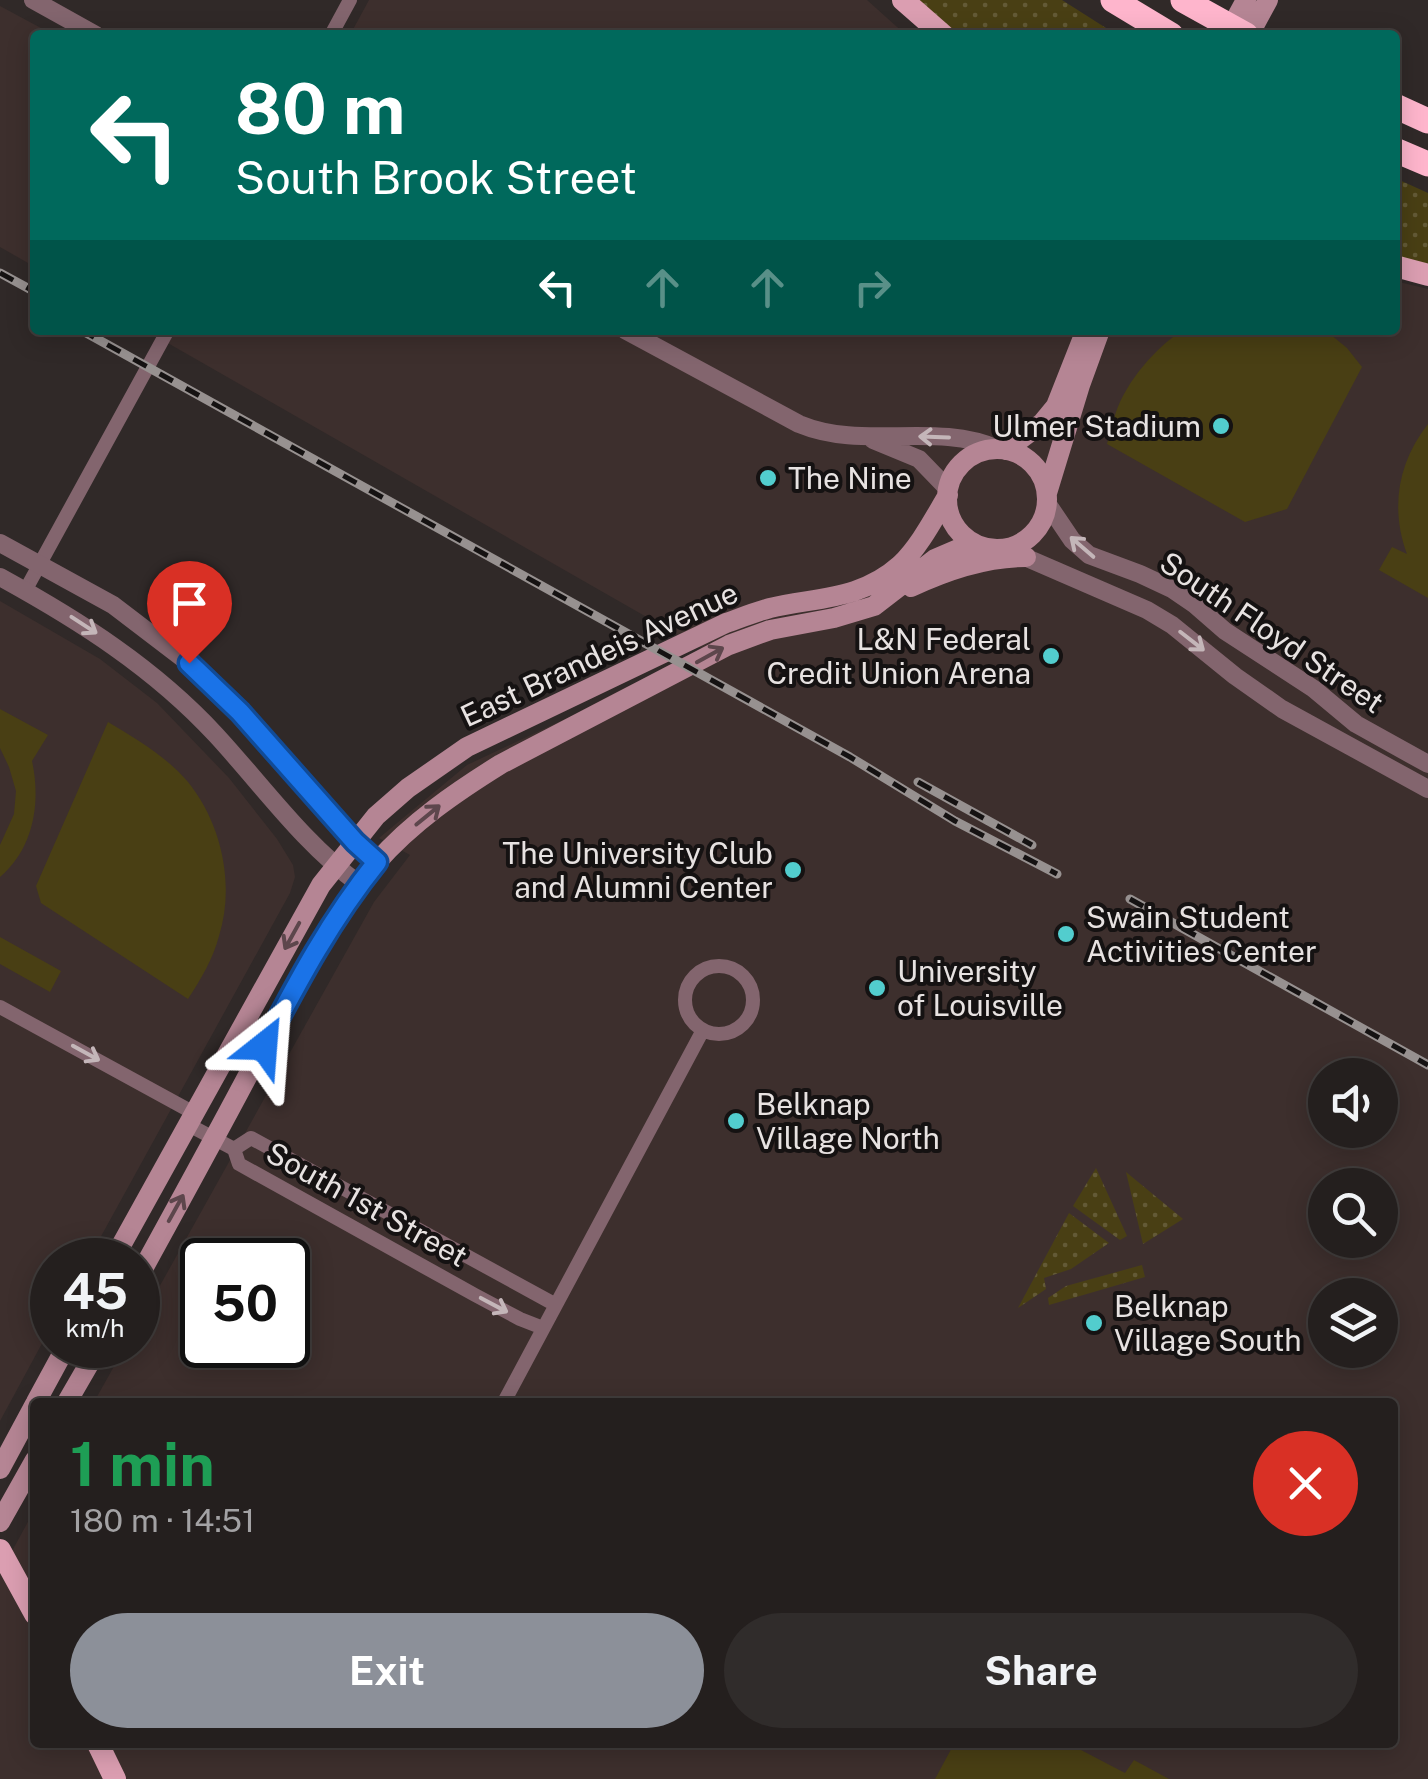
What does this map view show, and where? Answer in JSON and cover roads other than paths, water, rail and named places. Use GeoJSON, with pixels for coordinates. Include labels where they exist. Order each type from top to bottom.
{"type":"FeatureCollection","features":[{"type":"Feature","properties":{"kind":"highway"},"geometry":{"type":"LineString","coordinates":[[1113,0],[1163,30]]}},
{"type":"Feature","properties":{"kind":"highway"},"geometry":{"type":"LineString","coordinates":[[1187,2],[1239,30]]}},
{"type":"Feature","properties":{"kind":"highway"},"geometry":{"type":"LineString","coordinates":[[1400,108],[1428,121]]}},
{"type":"Feature","properties":{"kind":"highway"},"geometry":{"type":"LineString","coordinates":[[1400,152],[1428,164]]}},
{"type":"Feature","properties":{"kind":"main road"},"geometry":{"type":"LineString","coordinates":[[903,0],[937,30]]}},
{"type":"Feature","properties":{"kind":"main road"},"geometry":{"type":"LineString","coordinates":[[1230,30],[1246,0]]}},
{"type":"Feature","properties":{"kind":"main road"},"geometry":{"type":"LineString","coordinates":[[1251,30],[1268,0]]}},
{"type":"Feature","properties":{"kind":"main road"},"geometry":{"type":"LineString","coordinates":[[1400,267],[1428,275]]}},
{"type":"Feature","properties":{"kind":"main road"},"geometry":{"type":"LineString","coordinates":[[1084,335],[1056,406],[1042,423],[1002,449],[976,454],[954,474],[948,508],[968,540],[980,546],[1004,548],[1033,534],[1045,514],[1080,385],[1098,335]]}},
{"type":"Feature","properties":{"kind":"main road"},"geometry":{"type":"LineString","coordinates":[[1002,449],[1031,462],[1042,476],[1047,498]]}},
{"type":"Feature","properties":{"kind":"main road","name":"East Brandeis Avenue"},"geometry":{"type":"LineString","coordinates":[[125,1238],[313,898],[376,816],[408,788],[468,747],[726,624],[769,608],[840,596],[879,580],[905,559],[948,492]]}},
{"type":"Feature","properties":{"kind":"main road","name":"East Brandeis Avenue"},"geometry":{"type":"LineString","coordinates":[[160,1238],[300,976],[342,907],[377,862],[421,820],[502,764],[729,645],[770,630],[850,614],[882,601],[935,558],[963,547],[980,546]]}},
{"type":"Feature","properties":{"kind":"main road"},"geometry":{"type":"LineString","coordinates":[[882,601],[949,570],[1026,557]]}},
{"type":"Feature","properties":{"kind":"main road"},"geometry":{"type":"LineString","coordinates":[[38,1398],[54,1368]]}},
{"type":"Feature","properties":{"kind":"main road"},"geometry":{"type":"LineString","coordinates":[[69,1398],[87,1368]]}},
{"type":"Feature","properties":{"kind":"main road"},"geometry":{"type":"LineString","coordinates":[[0,1468],[30,1412]]}},
{"type":"Feature","properties":{"kind":"main road"},"geometry":{"type":"LineString","coordinates":[[0,1522],[30,1469]]}},
{"type":"Feature","properties":{"kind":"main road"},"geometry":{"type":"LineString","coordinates":[[0,1550],[30,1605]]}},
{"type":"Feature","properties":{"kind":"main road"},"geometry":{"type":"LineString","coordinates":[[100,1748],[115,1779]]}},
{"type":"Feature","properties":{"kind":"street"},"geometry":{"type":"LineString","coordinates":[[33,0],[87,30]]}},
{"type":"Feature","properties":{"kind":"street"},"geometry":{"type":"LineString","coordinates":[[333,30],[350,0]]}},
{"type":"Feature","properties":{"kind":"street"},"geometry":{"type":"LineString","coordinates":[[25,590],[165,335]]}},
{"type":"Feature","properties":{"kind":"street"},"geometry":{"type":"LineString","coordinates":[[634,335],[799,424],[824,433],[868,438],[956,437],[1002,449]]}},
{"type":"Feature","properties":{"kind":"street"},"geometry":{"type":"LineString","coordinates":[[868,438],[919,459],[948,492]]}},
{"type":"Feature","properties":{"kind":"street","name":"South Floyd Street"},"geometry":{"type":"LineString","coordinates":[[1047,498],[1072,540],[1089,555],[1172,590],[1225,631],[1314,689],[1356,724],[1428,764]]}},
{"type":"Feature","properties":{"kind":"street"},"geometry":{"type":"LineString","coordinates":[[0,542],[113,605],[189,663],[240,712],[377,862]]}},
{"type":"Feature","properties":{"kind":"street","name":"South Floyd Street"},"geometry":{"type":"LineString","coordinates":[[1004,548],[1147,610],[1282,710],[1428,789]]}},
{"type":"Feature","properties":{"kind":"street"},"geometry":{"type":"LineString","coordinates":[[0,577],[84,624],[176,694],[317,850],[359,884]]}},
{"type":"Feature","properties":{"kind":"street"},"geometry":{"type":"LineString","coordinates":[[723,965],[734,968],[743,974],[754,994],[750,1016],[734,1031],[724,1034],[703,1030],[694,1024],[685,1006],[688,986],[701,970],[723,965]]}},
{"type":"Feature","properties":{"kind":"street"},"geometry":{"type":"LineString","coordinates":[[0,1007],[234,1148]]}},
{"type":"Feature","properties":{"kind":"street"},"geometry":{"type":"LineString","coordinates":[[506,1398],[703,1030]]}},
{"type":"Feature","properties":{"kind":"street","name":"South 1st Street"},"geometry":{"type":"LineString","coordinates":[[251,1138],[550,1316],[520,1320],[239,1164],[234,1148],[251,1138]]}},
{"type":"Feature","properties":{"kind":"railway"},"geometry":{"type":"LineString","coordinates":[[0,273],[30,289]]}},
{"type":"Feature","properties":{"kind":"railway"},"geometry":{"type":"LineString","coordinates":[[90,335],[850,757],[955,821],[1057,874]]}},
{"type":"Feature","properties":{"kind":"railway"},"geometry":{"type":"LineString","coordinates":[[918,782],[1032,845]]}},
{"type":"Feature","properties":{"kind":"railway"},"geometry":{"type":"LineString","coordinates":[[1130,899],[1428,1065]]}},
{"type":"Feature","properties":{"kind":"place","name":"Ulmer Stadium"},"geometry":{"type":"Point","coordinates":[1221,426]}},
{"type":"Feature","properties":{"kind":"place","name":"The Nine"},"geometry":{"type":"Point","coordinates":[768,478]}},
{"type":"Feature","properties":{"kind":"place","name":"L&N Federal Credit Union Arena"},"geometry":{"type":"Point","coordinates":[1051,656]}},
{"type":"Feature","properties":{"kind":"place","name":"The University Club and Alumni Center"},"geometry":{"type":"Point","coordinates":[793,870]}},
{"type":"Feature","properties":{"kind":"place","name":"Swain Student Activities Center"},"geometry":{"type":"Point","coordinates":[1066,934]}},
{"type":"Feature","properties":{"kind":"place","name":"University of Louisville"},"geometry":{"type":"Point","coordinates":[877,988]}},
{"type":"Feature","properties":{"kind":"place","name":"Belknap Village North"},"geometry":{"type":"Point","coordinates":[736,1121]}},
{"type":"Feature","properties":{"kind":"place","name":"Belknap Village South"},"geometry":{"type":"Point","coordinates":[1094,1323]}}]}
